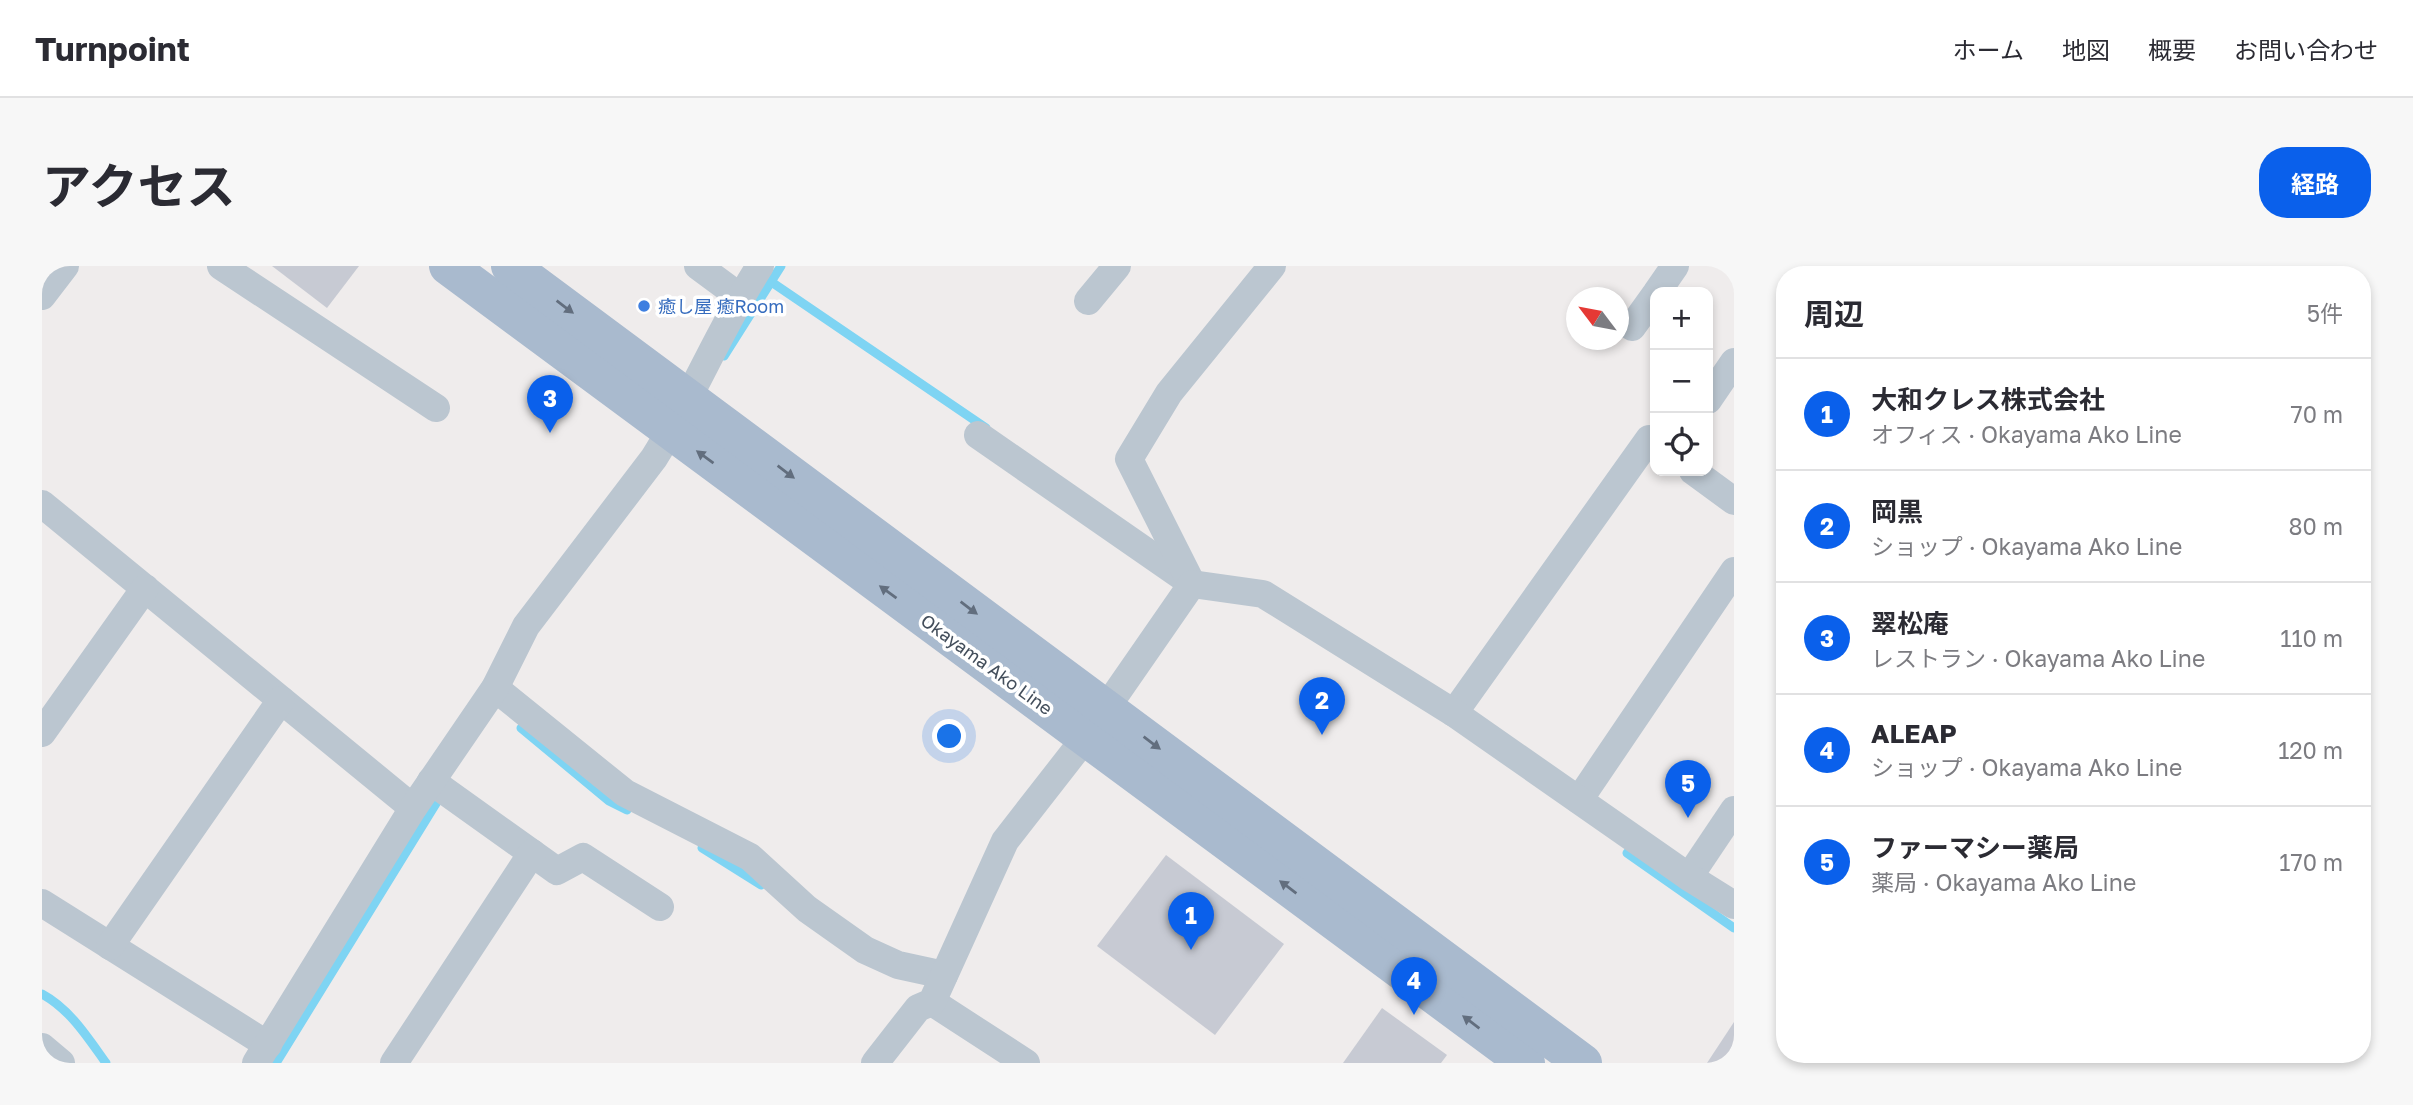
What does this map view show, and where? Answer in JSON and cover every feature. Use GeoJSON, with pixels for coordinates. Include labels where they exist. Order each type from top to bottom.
{"type":"FeatureCollection","features":[{"type":"Feature","properties":{"kind":"main road","name":"Okayama Ako Line"},"geometry":{"type":"LineString","coordinates":[[448,266],[671,432],[1096,723],[1583,1063]]}},
{"type":"Feature","properties":{"kind":"main road","name":"Okayama Ako Line"},"geometry":{"type":"LineString","coordinates":[[510,266],[688,398],[1526,1063]]}},
{"type":"Feature","properties":{"kind":"street"},"geometry":{"type":"LineString","coordinates":[[43,293],[65,266]]}},
{"type":"Feature","properties":{"kind":"street"},"geometry":{"type":"LineString","coordinates":[[221,266],[436,408]]}},
{"type":"Feature","properties":{"kind":"street"},"geometry":{"type":"LineString","coordinates":[[698,266],[740,296]]}},
{"type":"Feature","properties":{"kind":"street"},"geometry":{"type":"LineString","coordinates":[[42,903],[110,946],[262,1054],[430,781],[495,688],[526,626],[671,432],[740,296],[760,266]]}},
{"type":"Feature","properties":{"kind":"street"},"geometry":{"type":"LineString","coordinates":[[1088,301],[1117,266]]}},
{"type":"Feature","properties":{"kind":"street"},"geometry":{"type":"LineString","coordinates":[[1192,583],[1129,459],[1170,393],[1272,266]]}},
{"type":"Feature","properties":{"kind":"street"},"geometry":{"type":"LineString","coordinates":[[1661,287],[1675,266]]}},
{"type":"Feature","properties":{"kind":"street"},"geometry":{"type":"LineString","coordinates":[[1632,327],[1650,302]]}},
{"type":"Feature","properties":{"kind":"street"},"geometry":{"type":"LineString","coordinates":[[1713,393],[1734,362]]}},
{"type":"Feature","properties":{"kind":"street"},"geometry":{"type":"LineString","coordinates":[[978,435],[1192,583],[1263,594],[1454,713],[1689,877],[1734,905]]}},
{"type":"Feature","properties":{"kind":"street"},"geometry":{"type":"LineString","coordinates":[[1454,713],[1650,440]]}},
{"type":"Feature","properties":{"kind":"street"},"geometry":{"type":"LineString","coordinates":[[1700,476],[1734,501]]}},
{"type":"Feature","properties":{"kind":"street"},"geometry":{"type":"LineString","coordinates":[[42,504],[413,808]]}},
{"type":"Feature","properties":{"kind":"street"},"geometry":{"type":"LineString","coordinates":[[1579,800],[1734,571]]}},
{"type":"Feature","properties":{"kind":"street"},"geometry":{"type":"LineString","coordinates":[[875,1063],[918,1008],[932,1002],[1005,841],[1096,723],[1192,583]]}},
{"type":"Feature","properties":{"kind":"street"},"geometry":{"type":"LineString","coordinates":[[42,733],[145,589]]}},
{"type":"Feature","properties":{"kind":"street"},"geometry":{"type":"LineString","coordinates":[[495,688],[625,793],[750,857],[807,909],[865,950],[898,965],[944,975]]}},
{"type":"Feature","properties":{"kind":"street"},"geometry":{"type":"LineString","coordinates":[[110,946],[281,700]]}},
{"type":"Feature","properties":{"kind":"street"},"geometry":{"type":"LineString","coordinates":[[430,781],[557,871],[583,857],[660,907]]}},
{"type":"Feature","properties":{"kind":"street"},"geometry":{"type":"LineString","coordinates":[[1689,877],[1734,810]]}},
{"type":"Feature","properties":{"kind":"street"},"geometry":{"type":"LineString","coordinates":[[394,1063],[531,853]]}},
{"type":"Feature","properties":{"kind":"street"},"geometry":{"type":"LineString","coordinates":[[932,1002],[1026,1063]]}},
{"type":"Feature","properties":{"kind":"street"},"geometry":{"type":"LineString","coordinates":[[42,1047],[61,1063]]}},
{"type":"Feature","properties":{"kind":"building"},"geometry":{"type":"Polygon","coordinates":[[[272,266],[359,266],[327,308],[272,266]]]}},
{"type":"Feature","properties":{"kind":"building"},"geometry":{"type":"Polygon","coordinates":[[[1166,855],[1284,944],[1215,1035],[1097,946],[1166,855]]]}},
{"type":"Feature","properties":{"kind":"building"},"geometry":{"type":"Polygon","coordinates":[[[1382,1008],[1447,1055],[1441,1063],[1343,1063],[1382,1008]]]}},
{"type":"Feature","properties":{"kind":"building"},"geometry":{"type":"Polygon","coordinates":[[[1734,1022],[1734,1063],[1707,1063],[1734,1022]]]}},
{"type":"Feature","properties":{"kind":"waterway"},"geometry":{"type":"LineString","coordinates":[[724,356],[781,266]]}},
{"type":"Feature","properties":{"kind":"waterway"},"geometry":{"type":"LineString","coordinates":[[770,281],[986,428]]}},
{"type":"Feature","properties":{"kind":"waterway"},"geometry":{"type":"LineString","coordinates":[[521,728],[609,801],[627,810]]}},
{"type":"Feature","properties":{"kind":"waterway"},"geometry":{"type":"LineString","coordinates":[[276,1063],[437,802]]}},
{"type":"Feature","properties":{"kind":"waterway"},"geometry":{"type":"LineString","coordinates":[[702,848],[761,885]]}},
{"type":"Feature","properties":{"kind":"waterway"},"geometry":{"type":"LineString","coordinates":[[1627,853],[1734,928]]}},
{"type":"Feature","properties":{"kind":"waterway"},"geometry":{"type":"LineString","coordinates":[[42,994],[70,1016],[106,1063]]}},
{"type":"Feature","properties":{"kind":"place","name":"癒し屋 癒Room"},"geometry":{"type":"Point","coordinates":[644,306]}},
{"type":"Feature","properties":{"kind":"place","name":"翠松庵"},"geometry":{"type":"Point","coordinates":[550,433]}},
{"type":"Feature","properties":{"kind":"place","name":"岡黒"},"geometry":{"type":"Point","coordinates":[1322,735]}},
{"type":"Feature","properties":{"kind":"place","name":"ファーマシー薬局"},"geometry":{"type":"Point","coordinates":[1688,818]}},
{"type":"Feature","properties":{"kind":"place","name":"大和クレス株式会社"},"geometry":{"type":"Point","coordinates":[1191,950]}},
{"type":"Feature","properties":{"kind":"place","name":"ALEAP"},"geometry":{"type":"Point","coordinates":[1414,1015]}}]}
